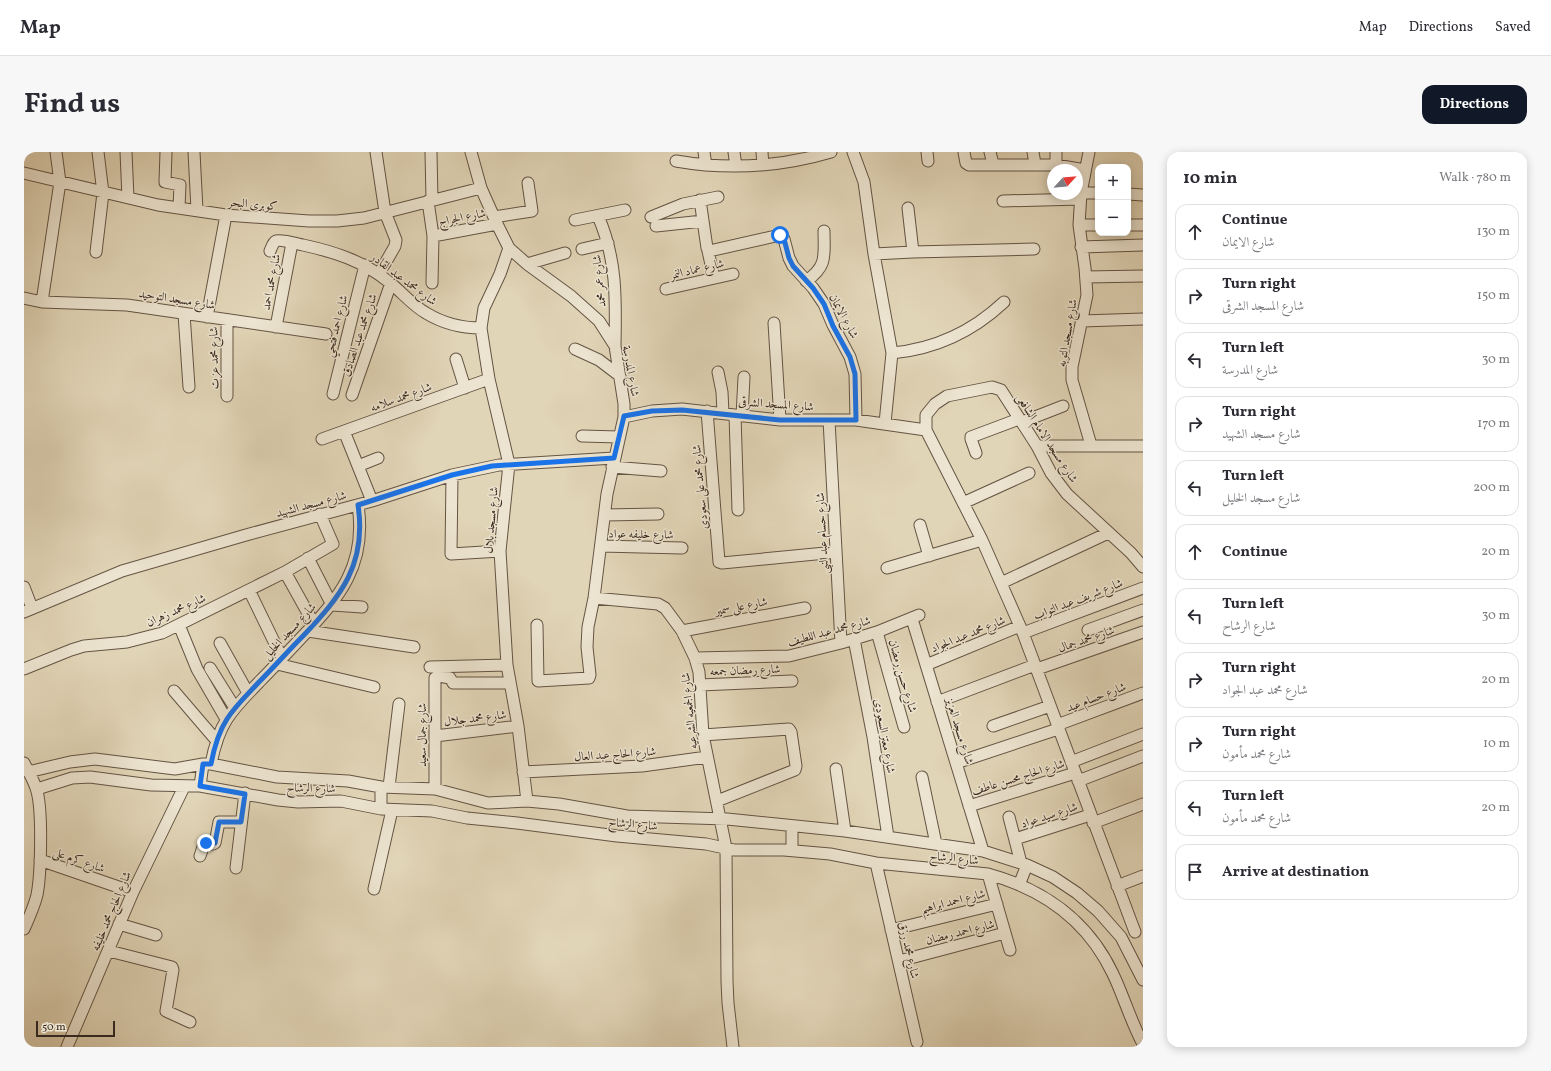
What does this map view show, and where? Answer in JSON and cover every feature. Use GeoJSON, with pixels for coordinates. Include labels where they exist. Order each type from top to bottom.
{"type":"FeatureCollection","features":[{"type":"Feature","properties":{"kind":"street"},"geometry":{"type":"LineString","coordinates":[[42,302],[60,182],[56,152]]}},
{"type":"Feature","properties":{"kind":"street"},"geometry":{"type":"LineString","coordinates":[[96,252],[103,193],[98,152]]}},
{"type":"Feature","properties":{"kind":"street"},"geometry":{"type":"LineString","coordinates":[[126,152],[128,198]]}},
{"type":"Feature","properties":{"kind":"street"},"geometry":{"type":"LineString","coordinates":[[166,152],[165,182],[180,185],[179,208]]}},
{"type":"Feature","properties":{"kind":"street"},"geometry":{"type":"LineString","coordinates":[[194,152],[197,210]]}},
{"type":"Feature","properties":{"kind":"street"},"geometry":{"type":"LineString","coordinates":[[376,152],[385,212],[396,243],[379,274]]}},
{"type":"Feature","properties":{"kind":"street"},"geometry":{"type":"LineString","coordinates":[[431,152],[430,201],[433,236],[432,283]]}},
{"type":"Feature","properties":{"kind":"street","name":"شارع المدرسة"},"geometry":{"type":"LineString","coordinates":[[471,152],[481,188],[495,220],[510,248],[527,264],[571,296],[599,322],[615,346],[620,376],[624,416],[607,494],[594,598],[588,627],[587,640],[590,675],[588,678],[538,681],[536,625]]}},
{"type":"Feature","properties":{"kind":"street"},"geometry":{"type":"LineString","coordinates":[[704,152],[706,165]]}},
{"type":"Feature","properties":{"kind":"street"},"geometry":{"type":"LineString","coordinates":[[734,152],[736,166]]}},
{"type":"Feature","properties":{"kind":"street"},"geometry":{"type":"LineString","coordinates":[[762,152],[763,165]]}},
{"type":"Feature","properties":{"kind":"street"},"geometry":{"type":"LineString","coordinates":[[681,158],[706,165],[763,165],[800,160],[830,152]]}},
{"type":"Feature","properties":{"kind":"street"},"geometry":{"type":"LineString","coordinates":[[853,152],[864,182],[874,254],[892,353],[885,424]]}},
{"type":"Feature","properties":{"kind":"street"},"geometry":{"type":"LineString","coordinates":[[964,152],[966,162],[969,165],[1047,165]]}},
{"type":"Feature","properties":{"kind":"street"},"geometry":{"type":"LineString","coordinates":[[990,152],[993,164]]}},
{"type":"Feature","properties":{"kind":"street"},"geometry":{"type":"LineString","coordinates":[[1033,152],[1035,164]]}},
{"type":"Feature","properties":{"kind":"street"},"geometry":{"type":"LineString","coordinates":[[1056,152],[1056,164]]}},
{"type":"Feature","properties":{"kind":"street","name":"شارع مسجد التوبه"},"geometry":{"type":"LineString","coordinates":[[1083,180],[1089,152]]}},
{"type":"Feature","properties":{"kind":"street","name":"كوبرى البحر"},"geometry":{"type":"LineString","coordinates":[[24,173],[158,205],[226,215],[309,222],[364,218],[481,188]]}},
{"type":"Feature","properties":{"kind":"street","name":"شارع الجراج"},"geometry":{"type":"LineString","coordinates":[[433,236],[532,211],[528,183]]}},
{"type":"Feature","properties":{"kind":"street"},"geometry":{"type":"LineString","coordinates":[[1083,196],[1095,194]]}},
{"type":"Feature","properties":{"kind":"street"},"geometry":{"type":"LineString","coordinates":[[1131,194],[1143,195]]}},
{"type":"Feature","properties":{"kind":"street"},"geometry":{"type":"LineString","coordinates":[[703,221],[653,221],[683,204],[718,197]]}},
{"type":"Feature","properties":{"kind":"street"},"geometry":{"type":"LineString","coordinates":[[1003,202],[1047,199]]}},
{"type":"Feature","properties":{"kind":"street"},"geometry":{"type":"LineString","coordinates":[[700,200],[714,278]]}},
{"type":"Feature","properties":{"kind":"street","name":"شارع مسجد التوبه"},"geometry":{"type":"LineString","coordinates":[[1080,200],[1079,225],[1087,294],[1072,367],[1072,380],[1091,445]]}},
{"type":"Feature","properties":{"kind":"street"},"geometry":{"type":"LineString","coordinates":[[908,208],[914,252]]}},
{"type":"Feature","properties":{"kind":"street"},"geometry":{"type":"LineString","coordinates":[[575,220],[625,210]]}},
{"type":"Feature","properties":{"kind":"street"},"geometry":{"type":"LineString","coordinates":[[207,317],[226,215]]}},
{"type":"Feature","properties":{"kind":"street","name":"شارع عمر محمد"},"geometry":{"type":"LineString","coordinates":[[598,216],[608,243],[613,265],[616,288],[615,346]]}},
{"type":"Feature","properties":{"kind":"street"},"geometry":{"type":"LineString","coordinates":[[1079,225],[1095,225]]}},
{"type":"Feature","properties":{"kind":"street"},"geometry":{"type":"LineString","coordinates":[[1131,225],[1143,225]]}},
{"type":"Feature","properties":{"kind":"street"},"geometry":{"type":"LineString","coordinates":[[806,281],[816,274],[823,263],[824,232]]}},
{"type":"Feature","properties":{"kind":"street","name":"شارع الايمان"},"geometry":{"type":"LineString","coordinates":[[708,251],[780,235],[784,239],[787,253],[793,266],[824,304],[833,326],[850,357],[855,374],[856,420]]}},
{"type":"Feature","properties":{"kind":"street","name":"شارع محمد عبد القادر"},"geometry":{"type":"LineString","coordinates":[[270,252],[276,241],[292,243],[338,254],[365,265],[379,274],[391,283],[414,305],[439,320],[467,328],[482,328]]}},
{"type":"Feature","properties":{"kind":"street","name":"شارع محمد احمد"},"geometry":{"type":"LineString","coordinates":[[276,327],[292,243]]}},
{"type":"Feature","properties":{"kind":"street"},"geometry":{"type":"LineString","coordinates":[[582,249],[608,243]]}},
{"type":"Feature","properties":{"kind":"street"},"geometry":{"type":"LineString","coordinates":[[1081,247],[1143,245]]}},
{"type":"Feature","properties":{"kind":"street","name":"شارع مسجد بلال"},"geometry":{"type":"LineString","coordinates":[[510,248],[484,308],[482,328],[489,379],[509,464],[500,551],[508,665],[518,726],[527,802]]}},
{"type":"Feature","properties":{"kind":"street"},"geometry":{"type":"LineString","coordinates":[[874,254],[1034,249]]}},
{"type":"Feature","properties":{"kind":"street"},"geometry":{"type":"LineString","coordinates":[[527,264],[565,253]]}},
{"type":"Feature","properties":{"kind":"street","name":"شارع احمد فتحي"},"geometry":{"type":"LineString","coordinates":[[332,394],[365,265]]}},
{"type":"Feature","properties":{"kind":"street","name":"شارع عماد النمر"},"geometry":{"type":"LineString","coordinates":[[666,289],[733,274]]}},
{"type":"Feature","properties":{"kind":"street"},"geometry":{"type":"LineString","coordinates":[[1086,277],[1143,276]]}},
{"type":"Feature","properties":{"kind":"street","name":"شارع محمد عبد الصادق"},"geometry":{"type":"LineString","coordinates":[[352,395],[391,283]]}},
{"type":"Feature","properties":{"kind":"street","name":"شارع مسجد التوحيد"},"geometry":{"type":"LineString","coordinates":[[24,298],[42,302],[127,305],[326,334]]}},
{"type":"Feature","properties":{"kind":"street"},"geometry":{"type":"LineString","coordinates":[[892,353],[923,348],[953,338],[980,322],[1004,302]]}},
{"type":"Feature","properties":{"kind":"street"},"geometry":{"type":"LineString","coordinates":[[184,314],[189,387]]}},
{"type":"Feature","properties":{"kind":"street"},"geometry":{"type":"LineString","coordinates":[[1082,320],[1143,319]]}},
{"type":"Feature","properties":{"kind":"street","name":"شارع محمد عزت"},"geometry":{"type":"LineString","coordinates":[[226,320],[227,396]]}},
{"type":"Feature","properties":{"kind":"street"},"geometry":{"type":"LineString","coordinates":[[774,323],[780,420]]}},
{"type":"Feature","properties":{"kind":"street"},"geometry":{"type":"LineString","coordinates":[[575,349],[599,360],[620,376]]}},
{"type":"Feature","properties":{"kind":"street"},"geometry":{"type":"LineString","coordinates":[[456,359],[465,388]]}},
{"type":"Feature","properties":{"kind":"street"},"geometry":{"type":"LineString","coordinates":[[718,372],[722,392],[723,413]]}},
{"type":"Feature","properties":{"kind":"street"},"geometry":{"type":"LineString","coordinates":[[738,510],[739,416],[744,377]]}},
{"type":"Feature","properties":{"kind":"street","name":"شارع محمد سلامه"},"geometry":{"type":"LineString","coordinates":[[322,439],[489,379]]}},
{"type":"Feature","properties":{"kind":"street","name":"شارع مسجد الامام الشافعى"},"geometry":{"type":"LineString","coordinates":[[926,430],[926,416],[935,404],[947,396],[992,387],[1001,390],[1037,446],[1051,472],[1067,494],[1131,553],[1143,567]]}},
{"type":"Feature","properties":{"kind":"street"},"geometry":{"type":"LineString","coordinates":[[976,453],[971,437],[1063,406]]}},
{"type":"Feature","properties":{"kind":"street","name":"شارع المسجد الشرقى"},"geometry":{"type":"LineString","coordinates":[[624,416],[652,411],[707,411],[780,420],[856,420],[926,430]]}},
{"type":"Feature","properties":{"kind":"street","name":"شارع محمد على سعودى"},"geometry":{"type":"LineString","coordinates":[[707,411],[719,561],[722,563],[836,552]]}},
{"type":"Feature","properties":{"kind":"street","name":"شارع حسام عبد النبى"},"geometry":{"type":"LineString","coordinates":[[829,420],[841,643]]}},
{"type":"Feature","properties":{"kind":"street"},"geometry":{"type":"LineString","coordinates":[[926,430],[982,540],[1022,630],[1117,886],[1139,930],[1121,937]]}},
{"type":"Feature","properties":{"kind":"street"},"geometry":{"type":"LineString","coordinates":[[344,431],[372,501]]}},
{"type":"Feature","properties":{"kind":"street"},"geometry":{"type":"LineString","coordinates":[[582,436],[619,437]]}},
{"type":"Feature","properties":{"kind":"street"},"geometry":{"type":"LineString","coordinates":[[1037,446],[1143,446]]}},
{"type":"Feature","properties":{"kind":"street"},"geometry":{"type":"LineString","coordinates":[[358,466],[378,458]]}},
{"type":"Feature","properties":{"kind":"street","name":"شارع مسجد الشهيد"},"geometry":{"type":"LineString","coordinates":[[28,610],[122,571],[320,514],[372,501],[452,475],[492,466],[509,464],[613,462],[661,471]]}},
{"type":"Feature","properties":{"kind":"street"},"geometry":{"type":"LineString","coordinates":[[963,503],[1029,473]]}},
{"type":"Feature","properties":{"kind":"street"},"geometry":{"type":"LineString","coordinates":[[452,475],[451,554],[500,551]]}},
{"type":"Feature","properties":{"kind":"street","name":"شارع مسجد الخليل"},"geometry":{"type":"LineString","coordinates":[[203,773],[226,719],[248,693],[332,605],[346,582],[358,552],[361,529],[358,505]]}},
{"type":"Feature","properties":{"kind":"street","name":"شارع محمد زهران"},"geometry":{"type":"LineString","coordinates":[[24,669],[78,648],[97,644],[128,642],[145,638],[178,626],[285,572],[333,544],[320,514]]}},
{"type":"Feature","properties":{"kind":"street"},"geometry":{"type":"LineString","coordinates":[[605,515],[658,514]]}},
{"type":"Feature","properties":{"kind":"street"},"geometry":{"type":"LineString","coordinates":[[920,525],[928,556]]}},
{"type":"Feature","properties":{"kind":"street"},"geometry":{"type":"LineString","coordinates":[[1001,583],[1108,533]]}},
{"type":"Feature","properties":{"kind":"street"},"geometry":{"type":"LineString","coordinates":[[887,568],[982,540]]}},
{"type":"Feature","properties":{"kind":"street","name":"شارع خليفه عواد"},"geometry":{"type":"LineString","coordinates":[[601,546],[682,548]]}},
{"type":"Feature","properties":{"kind":"street"},"geometry":{"type":"LineString","coordinates":[[308,558],[332,605],[362,607]]}},
{"type":"Feature","properties":{"kind":"street"},"geometry":{"type":"LineString","coordinates":[[285,572],[311,628],[414,647]]}},
{"type":"Feature","properties":{"kind":"street"},"geometry":{"type":"LineString","coordinates":[[24,587],[28,610]]}},
{"type":"Feature","properties":{"kind":"street","name":"شارع شريف عبد التواب"},"geometry":{"type":"LineString","coordinates":[[1022,630],[1143,588]]}},
{"type":"Feature","properties":{"kind":"street"},"geometry":{"type":"LineString","coordinates":[[249,590],[280,661],[374,687]]}},
{"type":"Feature","properties":{"kind":"street","name":"شارع الجمعيه الشرعيه"},"geometry":{"type":"LineString","coordinates":[[594,598],[658,604],[665,608],[682,631],[695,658],[700,685],[707,757],[725,845],[728,1010],[733,1047]]}},
{"type":"Feature","properties":{"kind":"street","name":"شارع على سمير"},"geometry":{"type":"LineString","coordinates":[[682,631],[805,608]]}},
{"type":"Feature","properties":{"kind":"street"},"geometry":{"type":"LineString","coordinates":[[1088,630],[1143,610]]}},
{"type":"Feature","properties":{"kind":"street","name":"شارع محمد عبد اللطيف"},"geometry":{"type":"LineString","coordinates":[[695,658],[789,656],[877,632],[915,617]]}},
{"type":"Feature","properties":{"kind":"street","name":"شارع مسجد العزيز"},"geometry":{"type":"LineString","coordinates":[[915,617],[926,665],[983,851]]}},
{"type":"Feature","properties":{"kind":"street"},"geometry":{"type":"LineString","coordinates":[[178,626],[197,670],[226,719]]}},
{"type":"Feature","properties":{"kind":"street","name":"شارع محمد عبد الجواد"},"geometry":{"type":"LineString","coordinates":[[926,665],[1022,630]]}},
{"type":"Feature","properties":{"kind":"street","name":"شارع حسن رمضان"},"geometry":{"type":"LineString","coordinates":[[877,632],[904,727]]}},
{"type":"Feature","properties":{"kind":"street","name":"شارع محمد جمال"},"geometry":{"type":"LineString","coordinates":[[937,702],[1036,667],[1143,632]]}},
{"type":"Feature","properties":{"kind":"street","name":"شارع معتز السعودى"},"geometry":{"type":"LineString","coordinates":[[854,639],[873,737],[888,837]]}},
{"type":"Feature","properties":{"kind":"street"},"geometry":{"type":"LineString","coordinates":[[220,643],[248,693]]}},
{"type":"Feature","properties":{"kind":"street"},"geometry":{"type":"LineString","coordinates":[[430,667],[508,665]]}},
{"type":"Feature","properties":{"kind":"street"},"geometry":{"type":"LineString","coordinates":[[210,668],[235,708]]}},
{"type":"Feature","properties":{"kind":"street","name":"شارع جمال سعيد"},"geometry":{"type":"LineString","coordinates":[[435,789],[435,680],[439,676],[450,678],[453,683],[510,683]]}},
{"type":"Feature","properties":{"kind":"street","name":"شارع رمضان جمعه"},"geometry":{"type":"LineString","coordinates":[[700,685],[792,681]]}},
{"type":"Feature","properties":{"kind":"street"},"geometry":{"type":"LineString","coordinates":[[174,691],[216,740]]}},
{"type":"Feature","properties":{"kind":"street","name":"شارع حسام عيد"},"geometry":{"type":"LineString","coordinates":[[956,763],[1058,727],[1143,693]]}},
{"type":"Feature","properties":{"kind":"street"},"geometry":{"type":"LineString","coordinates":[[374,889],[385,808],[384,788],[399,704]]}},
{"type":"Feature","properties":{"kind":"street"},"geometry":{"type":"LineString","coordinates":[[993,726],[1050,706]]}},
{"type":"Feature","properties":{"kind":"street","name":"شارع محمد جلال"},"geometry":{"type":"LineString","coordinates":[[435,736],[518,726]]}},
{"type":"Feature","properties":{"kind":"street"},"geometry":{"type":"LineString","coordinates":[[704,735],[789,729],[791,732],[796,767],[795,770],[717,801]]}},
{"type":"Feature","properties":{"kind":"street"},"geometry":{"type":"LineString","coordinates":[[1071,762],[1143,734]]}},
{"type":"Feature","properties":{"kind":"street","name":"شارع الحاج محسن عاطف"},"geometry":{"type":"LineString","coordinates":[[969,806],[1076,777],[1143,756]]}},
{"type":"Feature","properties":{"kind":"street","name":"شارع الحاج عبد العال"},"geometry":{"type":"LineString","coordinates":[[523,772],[642,766],[707,757]]}},
{"type":"Feature","properties":{"kind":"street","name":"شارع الرشاح"},"geometry":{"type":"LineString","coordinates":[[37,789],[71,770],[95,759],[203,773],[262,775],[348,781],[384,788],[435,789],[488,802],[527,802],[579,807],[627,816],[721,822],[792,838],[830,854],[876,863],[988,874],[1023,872],[1053,877],[1077,893],[1098,911],[1121,937],[1143,980]]}},
{"type":"Feature","properties":{"kind":"street"},"geometry":{"type":"LineString","coordinates":[[24,930],[31,915],[37,894],[40,860],[40,810],[37,789],[26,768]]}},
{"type":"Feature","properties":{"kind":"street","name":"شارع الرشاح"},"geometry":{"type":"LineString","coordinates":[[26,768],[71,770],[90,777],[151,786],[184,787],[203,773]]}},
{"type":"Feature","properties":{"kind":"street"},"geometry":{"type":"LineString","coordinates":[[836,769],[845,831]]}},
{"type":"Feature","properties":{"kind":"street","name":"شارع الرشاح"},"geometry":{"type":"LineString","coordinates":[[203,773],[245,794],[278,800],[298,802],[341,801],[385,808],[432,811],[467,818],[616,836],[725,845],[744,851],[769,849],[792,838],[845,831],[983,851],[1023,872],[1036,892],[1067,914],[1093,941],[1112,973],[1131,1020],[1143,1044]]}},
{"type":"Feature","properties":{"kind":"street"},"geometry":{"type":"LineString","coordinates":[[922,777],[936,844]]}},
{"type":"Feature","properties":{"kind":"street","name":"شارع الحاج محمد خليفه"},"geometry":{"type":"LineString","coordinates":[[67,1047],[133,892],[184,787]]}},
{"type":"Feature","properties":{"kind":"street"},"geometry":{"type":"LineString","coordinates":[[236,868],[245,794]]}},
{"type":"Feature","properties":{"kind":"street"},"geometry":{"type":"LineString","coordinates":[[1092,819],[1143,804]]}},
{"type":"Feature","properties":{"kind":"street"},"geometry":{"type":"LineString","coordinates":[[1009,817],[1023,872]]}},
{"type":"Feature","properties":{"kind":"street","name":"شارع سيد عواد"},"geometry":{"type":"LineString","coordinates":[[1015,839],[1092,819]]}},
{"type":"Feature","properties":{"kind":"street"},"geometry":{"type":"LineString","coordinates":[[200,856],[204,843],[215,843],[219,822],[241,822]]}},
{"type":"Feature","properties":{"kind":"street","name":"شارع كرم على"},"geometry":{"type":"LineString","coordinates":[[40,860],[133,892]]}},
{"type":"Feature","properties":{"kind":"street","name":"شارع محمد رزق"},"geometry":{"type":"LineString","coordinates":[[876,863],[917,1042]]}},
{"type":"Feature","properties":{"kind":"street"},"geometry":{"type":"LineString","coordinates":[[988,874],[1010,950]]}},
{"type":"Feature","properties":{"kind":"street"},"geometry":{"type":"LineString","coordinates":[[1117,886],[1143,876]]}},
{"type":"Feature","properties":{"kind":"street","name":"شارع احمد ابراهيم"},"geometry":{"type":"LineString","coordinates":[[891,930],[997,904]]}},
{"type":"Feature","properties":{"kind":"street"},"geometry":{"type":"LineString","coordinates":[[119,924],[156,935]]}},
{"type":"Feature","properties":{"kind":"street","name":"شارع احمد رمضان"},"geometry":{"type":"LineString","coordinates":[[898,961],[1005,934]]}},
{"type":"Feature","properties":{"kind":"street"},"geometry":{"type":"LineString","coordinates":[[108,950],[172,967],[173,970],[166,1011],[190,1022]]}},
{"type":"Feature","properties":{"kind":"route"},"geometry":{"type":"LineString","coordinates":[[206,843],[215,843],[219,822],[241,822],[245,794],[200,786],[203,764],[211,764],[216,740],[226,719],[339,596],[358,552],[361,521],[358,505],[452,475],[492,466],[614,458],[624,416],[652,411],[682,410],[780,420],[856,420],[855,374],[850,357],[819,296],[793,266],[786,249],[784,239],[780,235]]}}]}
